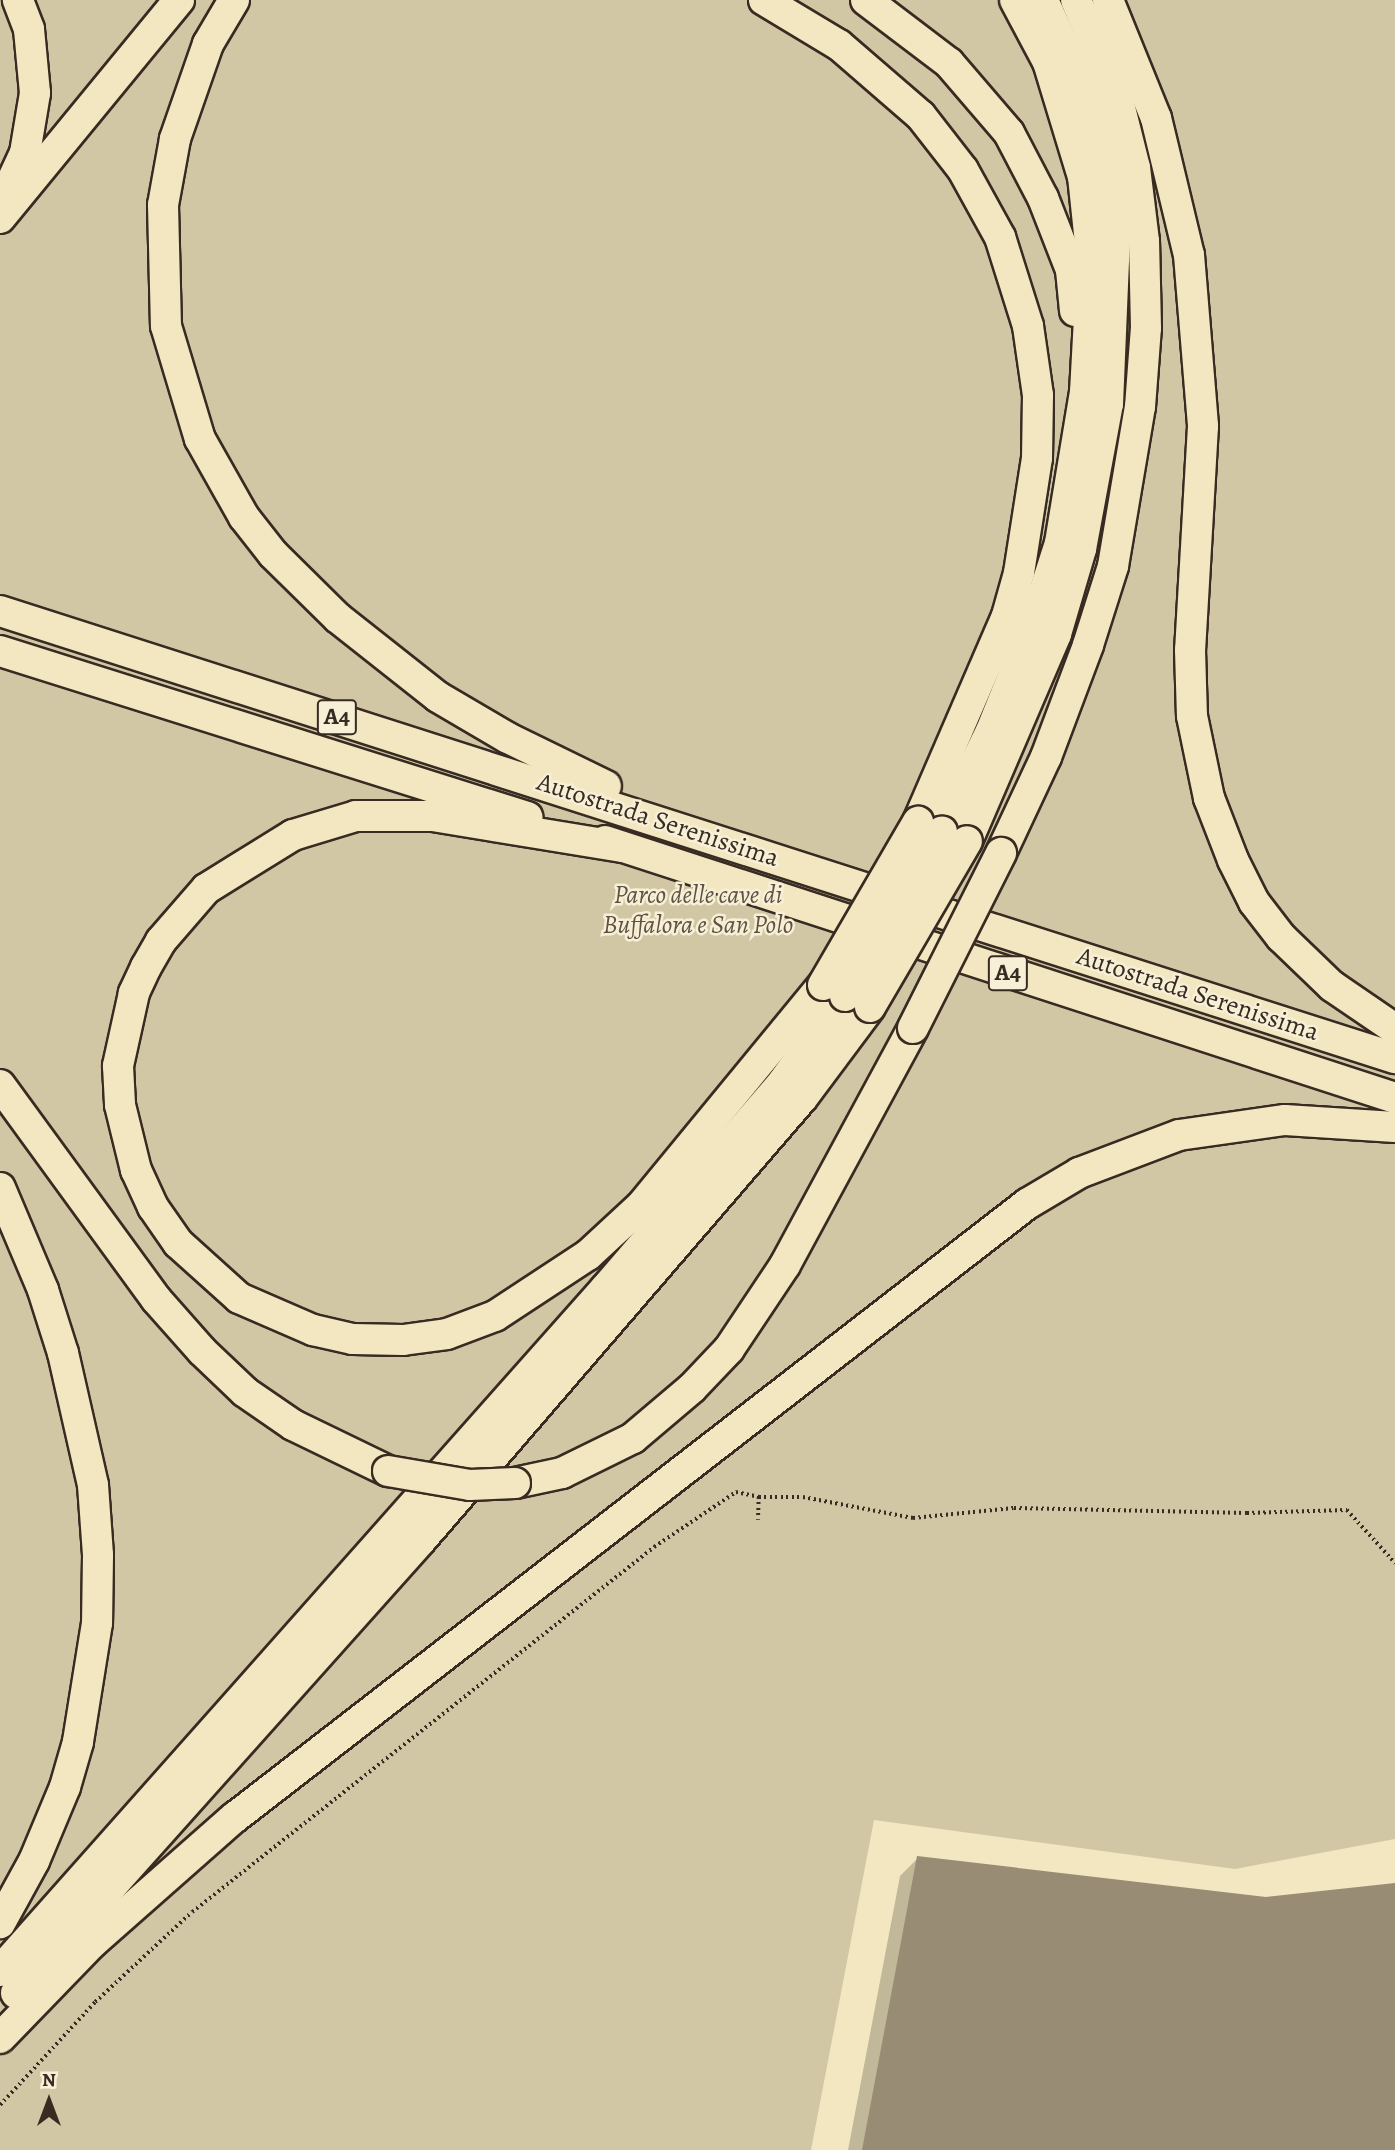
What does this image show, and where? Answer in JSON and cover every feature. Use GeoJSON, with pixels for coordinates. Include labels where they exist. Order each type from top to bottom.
{"type":"FeatureCollection","features":[{"type":"Feature","properties":{"kind":"highway"},"geometry":{"type":"LineString","coordinates":[[0,205],[25,153],[35,93],[29,29],[18,0]]}},
{"type":"Feature","properties":{"kind":"highway"},"geometry":{"type":"LineString","coordinates":[[0,218],[179,0]]}},
{"type":"Feature","properties":{"kind":"highway"},"geometry":{"type":"LineString","coordinates":[[234,0],[208,44],[179,127],[163,205],[166,326],[185,400],[217,473],[273,554],[338,618],[396,666],[508,738],[625,794],[673,824]]}},
{"type":"Feature","properties":{"kind":"highway"},"geometry":{"type":"LineString","coordinates":[[764,0],[839,44],[921,116],[963,170],[1000,237],[1028,327],[1038,395],[1037,458],[1019,573],[943,831]]}},
{"type":"Feature","properties":{"kind":"highway"},"geometry":{"type":"LineString","coordinates":[[866,0],[949,63],[1009,133],[1043,198],[1070,270],[1085,392]]}},
{"type":"Feature","properties":{"kind":"highway"},"geometry":{"type":"LineString","coordinates":[[0,2011],[421,1540],[803,1097],[846,996],[943,831],[991,732],[1033,628],[1060,544],[1085,392],[1092,262],[1083,177],[1048,62],[1015,0]]}},
{"type":"Feature","properties":{"kind":"highway"},"geometry":{"type":"LineString","coordinates":[[0,1971],[606,1288],[783,1082],[846,996],[1056,634],[1081,549],[1108,404],[1115,240],[1107,174],[1092,108],[1043,0]]}},
{"type":"Feature","properties":{"kind":"highway"},"geometry":{"type":"LineString","coordinates":[[0,1085],[156,1299],[202,1351],[245,1391],[293,1425],[388,1471],[470,1485],[515,1483],[562,1472],[633,1438],[692,1388],[729,1349],[785,1265],[913,1028],[1046,757],[1113,566],[1140,407],[1146,328],[1144,241],[1135,168],[1117,96],[1076,0]]}},
{"type":"Feature","properties":{"kind":"highway"},"geometry":{"type":"LineString","coordinates":[[1108,0],[1156,118],[1189,255],[1203,426],[1190,650],[1192,716],[1209,798],[1233,860],[1254,902],[1281,937],[1332,986],[1395,1029]]}},
{"type":"Feature","properties":{"kind":"highway","name":"Autostrada Serenissima"},"geometry":{"type":"LineString","coordinates":[[0,611],[673,824],[1395,1058]]}},
{"type":"Feature","properties":{"kind":"highway","name":"Autostrada Serenissima"},"geometry":{"type":"LineString","coordinates":[[0,651],[622,847],[1395,1098]]}},
{"type":"Feature","properties":{"kind":"highway"},"geometry":{"type":"LineString","coordinates":[[622,847],[433,816],[356,816],[293,835],[231,869],[206,889],[161,941],[146,967],[131,1004],[118,1066],[120,1105],[136,1170],[153,1208],[178,1243],[239,1297],[313,1331],[353,1339],[403,1340],[447,1334],[495,1316],[588,1255],[642,1205],[846,996]]}},
{"type":"Feature","properties":{"kind":"highway"},"geometry":{"type":"LineString","coordinates":[[0,2038],[92,1943],[234,1818],[1027,1204],[1079,1173],[1179,1135],[1285,1120],[1395,1127]]}},
{"type":"Feature","properties":{"kind":"highway"},"geometry":{"type":"LineString","coordinates":[[0,1188],[43,1290],[63,1353],[93,1485],[98,1555],[97,1623],[78,1742],[65,1787],[39,1849],[0,1923]]}},
{"type":"Feature","properties":{"kind":"path"},"geometry":{"type":"LineString","coordinates":[[0,2105],[95,2002],[192,1912],[664,1541],[736,1492],[759,1497],[803,1497],[913,1518],[1014,1508],[1247,1513],[1347,1510],[1395,1563]]}},
{"type":"Feature","properties":{"kind":"path"},"geometry":{"type":"LineString","coordinates":[[758,1520],[759,1497]]}},
{"type":"Feature","properties":{"kind":"green space","name":"Parco delle cave di Buffalora e San Polo"},"geometry":{"type":"Polygon","coordinates":[[[0,0],[1395,0],[1395,1839],[1235,1869],[874,1820],[811,2150],[0,2150],[0,0]]]}},
{"type":"Feature","properties":{"kind":"building"},"geometry":{"type":"Polygon","coordinates":[[[917,1856],[1266,1897],[1395,1883],[1395,2150],[862,2150],[917,1856]]]}}]}
